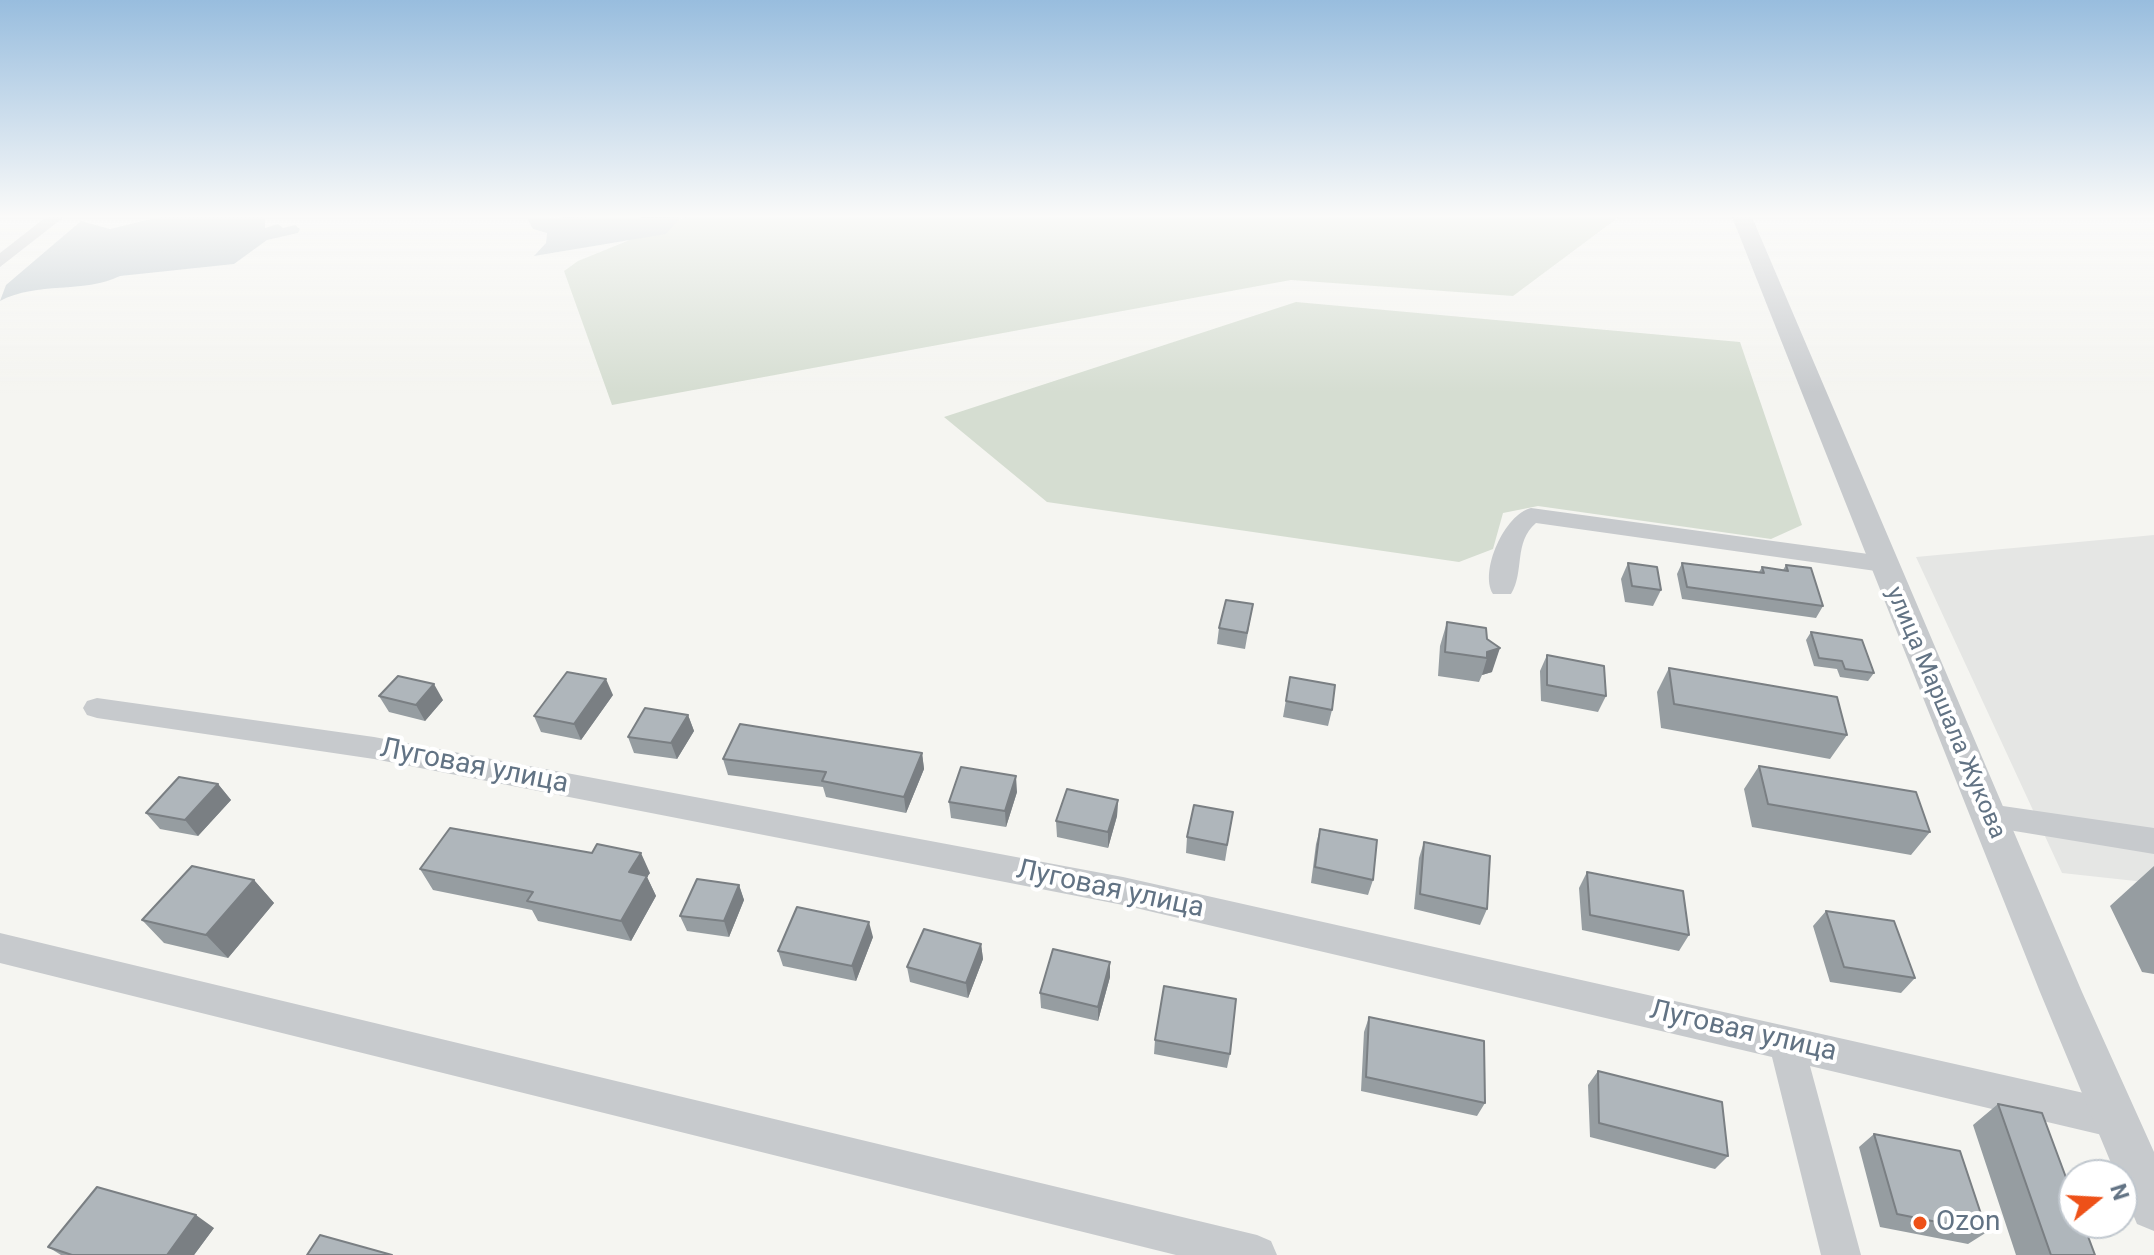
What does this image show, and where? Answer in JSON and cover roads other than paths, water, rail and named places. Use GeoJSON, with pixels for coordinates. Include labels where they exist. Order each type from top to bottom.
{"type":"FeatureCollection","features":[{"type":"Feature","properties":{"kind":"street","name":"улица Маршала Жукова"},"geometry":{"type":"LineString","coordinates":[[1766,276],[1883,564],[2154,1207]]}},
{"type":"Feature","properties":{"kind":"street"},"geometry":{"type":"LineString","coordinates":[[1502,588],[1507,549],[1519,524],[1531,515],[1883,564]]}},
{"type":"Feature","properties":{"kind":"street","name":"Луговая улица"},"geometry":{"type":"LineString","coordinates":[[97,708],[374,748],[1123,891],[2115,1119]]}},
{"type":"Feature","properties":{"kind":"street"},"geometry":{"type":"LineString","coordinates":[[1989,816],[2154,841]]}},
{"type":"Feature","properties":{"kind":"street"},"geometry":{"type":"LineString","coordinates":[[0,948],[1257,1255]]}},
{"type":"Feature","properties":{"kind":"street"},"geometry":{"type":"LineString","coordinates":[[1786,1042],[1841,1255]]}},
{"type":"Feature","properties":{"kind":"place","name":"Ozon"},"geometry":{"type":"Point","coordinates":[1920,1223]}}]}
